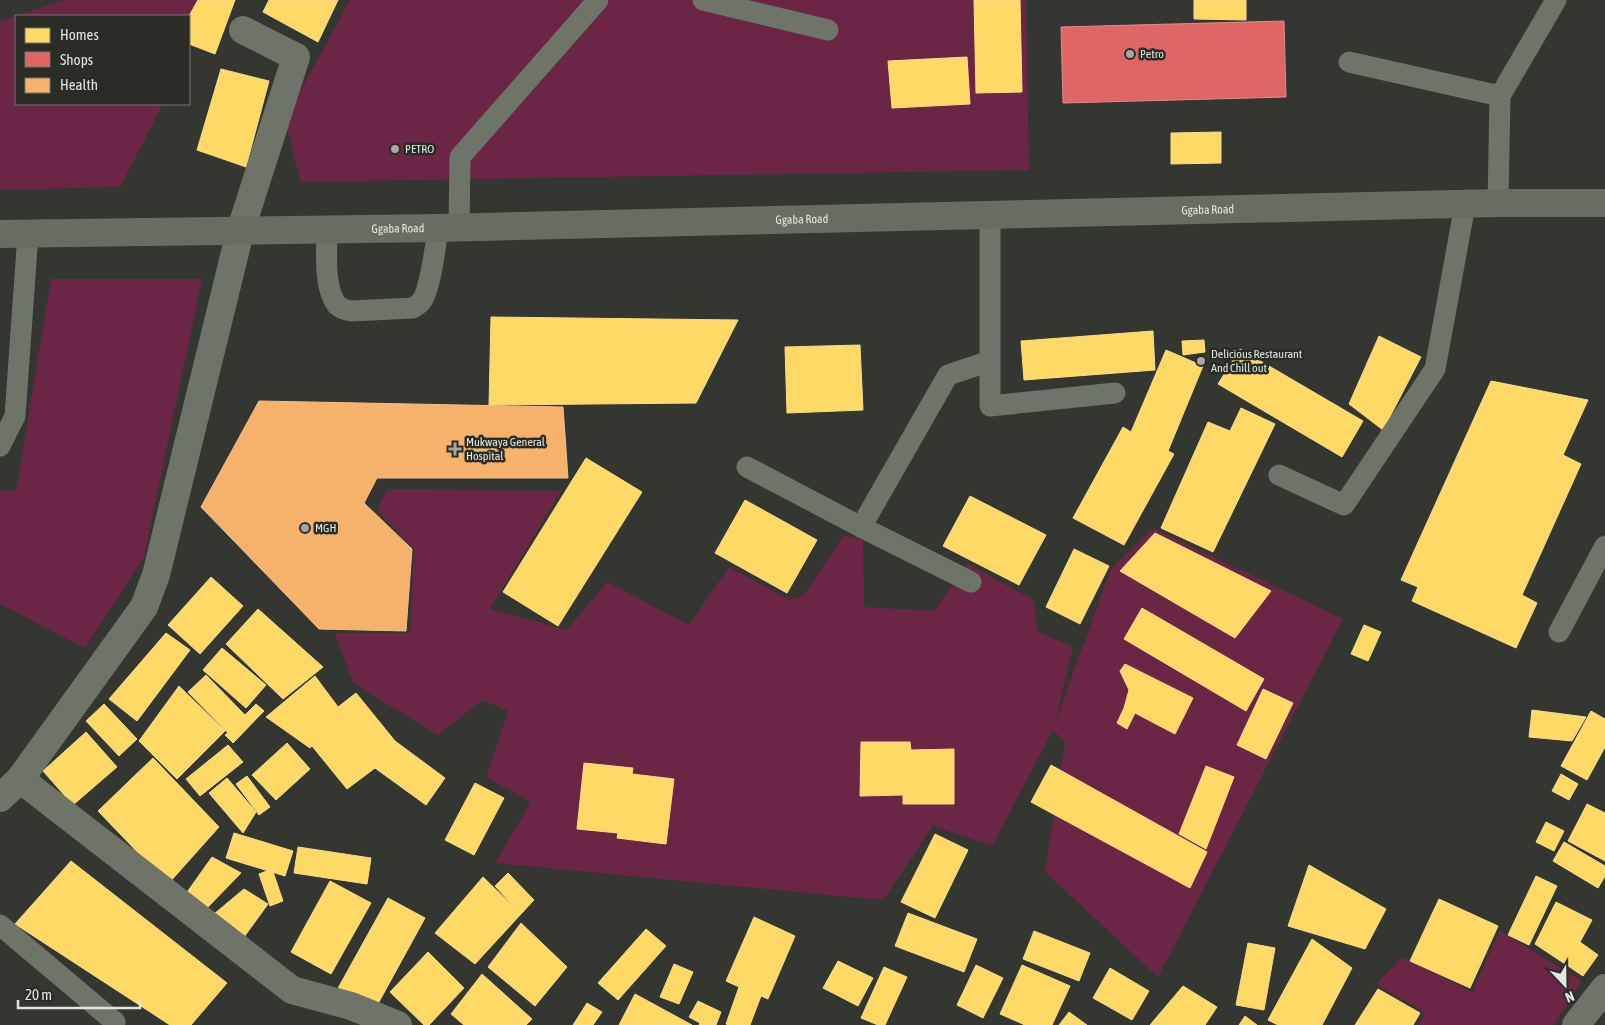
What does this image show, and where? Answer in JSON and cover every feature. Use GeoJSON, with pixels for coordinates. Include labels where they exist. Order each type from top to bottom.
{"type":"FeatureCollection","features":[{"type":"Feature","properties":{"kind":"main road","name":"Ggaba Road"},"geometry":{"type":"LineString","coordinates":[[0,234],[240,232],[327,228],[448,228],[1465,204],[1605,203]]}},
{"type":"Feature","properties":{"kind":"street"},"geometry":{"type":"LineString","coordinates":[[0,798],[20,780],[144,607],[156,575],[240,232],[296,56],[243,30]]}},
{"type":"Feature","properties":{"kind":"street"},"geometry":{"type":"LineString","coordinates":[[20,780],[292,990],[351,1006],[398,1025]]}},
{"type":"Feature","properties":{"kind":"street"},"geometry":{"type":"LineString","coordinates":[[1576,1025],[1605,988]]}},
{"type":"Feature","properties":{"kind":"lane"},"geometry":{"type":"LineString","coordinates":[[327,228],[326,264],[328,283],[337,304],[351,311],[413,308],[419,304],[424,298],[432,264],[448,228],[460,157],[598,0]]}},
{"type":"Feature","properties":{"kind":"lane"},"geometry":{"type":"LineString","coordinates":[[703,0],[828,30]]}},
{"type":"Feature","properties":{"kind":"lane"},"geometry":{"type":"LineString","coordinates":[[1498,204],[1500,96],[1556,0]]}},
{"type":"Feature","properties":{"kind":"lane"},"geometry":{"type":"LineString","coordinates":[[1349,62],[1500,96]]}},
{"type":"Feature","properties":{"kind":"lane"},"geometry":{"type":"LineString","coordinates":[[1279,475],[1344,505],[1435,368],[1465,204]]}},
{"type":"Feature","properties":{"kind":"lane"},"geometry":{"type":"LineString","coordinates":[[990,215],[990,406],[1115,393]]}},
{"type":"Feature","properties":{"kind":"lane"},"geometry":{"type":"LineString","coordinates":[[0,446],[15,416],[28,234]]}},
{"type":"Feature","properties":{"kind":"lane"},"geometry":{"type":"LineString","coordinates":[[861,526],[948,375],[990,361]]}},
{"type":"Feature","properties":{"kind":"lane"},"geometry":{"type":"LineString","coordinates":[[747,467],[971,582]]}},
{"type":"Feature","properties":{"kind":"lane"},"geometry":{"type":"LineString","coordinates":[[1559,632],[1605,546]]}},
{"type":"Feature","properties":{"kind":"lane"},"geometry":{"type":"LineString","coordinates":[[0,925],[116,1022]]}},
{"type":"Feature","properties":{"kind":"shaded area"},"geometry":{"type":"Polygon","coordinates":[[[66,0],[198,0],[190,15],[19,15],[66,0]]]}},
{"type":"Feature","properties":{"kind":"shaded area"},"geometry":{"type":"Polygon","coordinates":[[[350,0],[1026,0],[1029,170],[300,182],[285,119],[350,0]]]}},
{"type":"Feature","properties":{"kind":"shaded area"},"geometry":{"type":"Polygon","coordinates":[[[15,16],[15,105],[162,105],[120,187],[0,190],[0,21],[15,16]]]}},
{"type":"Feature","properties":{"kind":"shaded area"},"geometry":{"type":"Polygon","coordinates":[[[51,279],[202,279],[144,557],[85,648],[0,604],[0,490],[16,491],[51,279]]]}},
{"type":"Feature","properties":{"kind":"shaded area"},"geometry":{"type":"Polygon","coordinates":[[[387,489],[561,491],[490,609],[567,630],[607,582],[689,625],[729,567],[790,600],[804,595],[844,535],[863,540],[864,607],[934,611],[968,564],[1033,600],[1038,632],[1073,647],[1055,723],[1111,569],[1153,528],[1343,619],[1158,977],[1045,872],[1065,742],[1053,730],[992,846],[933,826],[883,900],[495,863],[531,802],[486,777],[508,711],[482,700],[438,735],[353,683],[335,633],[410,633],[414,549],[377,510],[387,489]]]}},
{"type":"Feature","properties":{"kind":"shaded area"},"geometry":{"type":"Polygon","coordinates":[[[1500,931],[1582,981],[1554,1025],[1418,1025],[1425,1013],[1376,984],[1402,957],[1472,992],[1500,931]]]}},
{"type":"Feature","properties":{"kind":"building: Homes"},"geometry":{"type":"Polygon","coordinates":[[[198,0],[235,0],[215,54],[190,44],[190,15],[198,0]]]}},
{"type":"Feature","properties":{"kind":"building: Homes"},"geometry":{"type":"Polygon","coordinates":[[[269,0],[338,0],[318,42],[263,12],[269,0]]]}},
{"type":"Feature","properties":{"kind":"building: Homes"},"geometry":{"type":"Polygon","coordinates":[[[974,0],[1020,0],[1022,92],[976,93],[974,0]]]}},
{"type":"Feature","properties":{"kind":"building: Homes"},"geometry":{"type":"Polygon","coordinates":[[[1194,0],[1246,0],[1246,20],[1194,19],[1194,0]]]}},
{"type":"Feature","properties":{"kind":"building: Homes"},"geometry":{"type":"Polygon","coordinates":[[[967,57],[970,104],[892,108],[888,61],[967,57]]]}},
{"type":"Feature","properties":{"kind":"building: Homes"},"geometry":{"type":"Polygon","coordinates":[[[221,69],[269,81],[246,167],[197,150],[221,69]]]}},
{"type":"Feature","properties":{"kind":"building: Homes"},"geometry":{"type":"Polygon","coordinates":[[[1221,132],[1221,163],[1171,164],[1171,133],[1221,132]]]}},
{"type":"Feature","properties":{"kind":"building: Homes"},"geometry":{"type":"Polygon","coordinates":[[[491,317],[738,320],[696,403],[489,405],[491,317]]]}},
{"type":"Feature","properties":{"kind":"building: Homes"},"geometry":{"type":"Polygon","coordinates":[[[1153,331],[1155,370],[1024,380],[1021,341],[1153,331]]]}},
{"type":"Feature","properties":{"kind":"building: Homes"},"geometry":{"type":"Polygon","coordinates":[[[1379,336],[1421,357],[1383,430],[1349,404],[1379,336]]]}},
{"type":"Feature","properties":{"kind":"building: Homes"},"geometry":{"type":"Polygon","coordinates":[[[1204,340],[1205,352],[1183,355],[1182,341],[1204,340]]]}},
{"type":"Feature","properties":{"kind":"building: Homes"},"geometry":{"type":"Polygon","coordinates":[[[860,345],[863,410],[787,413],[785,347],[860,345]]]}},
{"type":"Feature","properties":{"kind":"building: Homes"},"geometry":{"type":"Polygon","coordinates":[[[1240,349],[1363,421],[1342,457],[1218,384],[1240,349]]]}},
{"type":"Feature","properties":{"kind":"building: Homes"},"geometry":{"type":"Polygon","coordinates":[[[1166,350],[1203,366],[1168,451],[1174,454],[1124,545],[1073,518],[1123,427],[1131,432],[1166,350]]]}},
{"type":"Feature","properties":{"kind":"building: Homes"},"geometry":{"type":"Polygon","coordinates":[[[1491,381],[1588,400],[1563,455],[1581,464],[1522,595],[1537,603],[1516,648],[1412,601],[1418,587],[1401,580],[1491,381]]]}},
{"type":"Feature","properties":{"kind":"building: Homes"},"geometry":{"type":"Polygon","coordinates":[[[1241,408],[1275,424],[1213,552],[1161,528],[1208,422],[1230,431],[1241,408]]]}},
{"type":"Feature","properties":{"kind":"building: Homes"},"geometry":{"type":"Polygon","coordinates":[[[586,458],[642,492],[558,626],[503,592],[586,458]]]}},
{"type":"Feature","properties":{"kind":"building: Homes"},"geometry":{"type":"Polygon","coordinates":[[[970,496],[1046,535],[1019,585],[943,546],[970,496]]]}},
{"type":"Feature","properties":{"kind":"building: Homes"},"geometry":{"type":"Polygon","coordinates":[[[745,500],[817,540],[787,593],[715,553],[745,500]]]}},
{"type":"Feature","properties":{"kind":"building: Homes"},"geometry":{"type":"Polygon","coordinates":[[[1155,533],[1271,591],[1235,638],[1120,571],[1155,533]]]}},
{"type":"Feature","properties":{"kind":"building: Homes"},"geometry":{"type":"Polygon","coordinates":[[[1074,549],[1109,566],[1080,624],[1046,607],[1074,549]]]}},
{"type":"Feature","properties":{"kind":"building: Homes"},"geometry":{"type":"Polygon","coordinates":[[[211,577],[243,606],[200,654],[168,625],[211,577]]]}},
{"type":"Feature","properties":{"kind":"building: Homes"},"geometry":{"type":"Polygon","coordinates":[[[1142,608],[1264,679],[1246,711],[1124,639],[1142,608]]]}},
{"type":"Feature","properties":{"kind":"building: Homes"},"geometry":{"type":"Polygon","coordinates":[[[258,609],[323,667],[283,699],[226,644],[258,609]]]}},
{"type":"Feature","properties":{"kind":"building: Homes"},"geometry":{"type":"Polygon","coordinates":[[[1364,625],[1381,632],[1368,661],[1351,654],[1364,625]]]}},
{"type":"Feature","properties":{"kind":"building: Homes"},"geometry":{"type":"Polygon","coordinates":[[[166,633],[190,650],[137,721],[109,699],[166,633]]]}},
{"type":"Feature","properties":{"kind":"building: Homes"},"geometry":{"type":"Polygon","coordinates":[[[222,648],[266,685],[246,708],[203,670],[222,648]]]}},
{"type":"Feature","properties":{"kind":"building: Homes"},"geometry":{"type":"Polygon","coordinates":[[[1125,664],[1193,698],[1175,734],[1135,713],[1127,729],[1117,723],[1129,690],[1120,671],[1125,664]]]}},
{"type":"Feature","properties":{"kind":"building: Homes"},"geometry":{"type":"Polygon","coordinates":[[[206,675],[245,715],[256,704],[264,711],[233,743],[225,735],[228,733],[188,692],[206,675]]]}},
{"type":"Feature","properties":{"kind":"building: Homes"},"geometry":{"type":"Polygon","coordinates":[[[315,676],[338,707],[356,693],[395,741],[375,768],[347,789],[312,746],[310,748],[266,717],[315,676]]]}},
{"type":"Feature","properties":{"kind":"building: Homes"},"geometry":{"type":"Polygon","coordinates":[[[179,686],[225,731],[177,779],[139,741],[179,686]]]}},
{"type":"Feature","properties":{"kind":"building: Homes"},"geometry":{"type":"Polygon","coordinates":[[[1263,689],[1293,703],[1266,759],[1237,745],[1263,689]]]}},
{"type":"Feature","properties":{"kind":"building: Homes"},"geometry":{"type":"Polygon","coordinates":[[[104,704],[137,739],[119,756],[86,721],[104,704]]]}},
{"type":"Feature","properties":{"kind":"building: Homes"},"geometry":{"type":"Polygon","coordinates":[[[1532,710],[1586,717],[1572,741],[1529,737],[1532,710]]]}},
{"type":"Feature","properties":{"kind":"building: Homes"},"geometry":{"type":"Polygon","coordinates":[[[1591,711],[1605,719],[1605,747],[1587,780],[1561,766],[1591,711]]]}},
{"type":"Feature","properties":{"kind":"building: Homes"},"geometry":{"type":"Polygon","coordinates":[[[86,732],[117,767],[73,805],[43,771],[86,732]]]}},
{"type":"Feature","properties":{"kind":"building: Homes"},"geometry":{"type":"Polygon","coordinates":[[[395,741],[445,778],[426,805],[375,768],[395,741]]]}},
{"type":"Feature","properties":{"kind":"building: Homes"},"geometry":{"type":"Polygon","coordinates":[[[861,742],[910,742],[911,750],[954,749],[954,804],[903,804],[903,795],[860,796],[861,742]]]}},
{"type":"Feature","properties":{"kind":"building: Homes"},"geometry":{"type":"Polygon","coordinates":[[[287,743],[310,769],[276,800],[252,775],[287,743]]]}},
{"type":"Feature","properties":{"kind":"building: Homes"},"geometry":{"type":"Polygon","coordinates":[[[228,745],[243,762],[200,796],[186,779],[228,745]]]}},
{"type":"Feature","properties":{"kind":"building: Homes"},"geometry":{"type":"Polygon","coordinates":[[[153,758],[219,827],[168,884],[98,811],[153,758]]]}},
{"type":"Feature","properties":{"kind":"building: Homes"},"geometry":{"type":"Polygon","coordinates":[[[584,763],[633,768],[632,774],[674,779],[666,844],[617,838],[618,833],[577,829],[584,763]]]}},
{"type":"Feature","properties":{"kind":"building: Homes"},"geometry":{"type":"Polygon","coordinates":[[[1051,765],[1207,852],[1190,888],[1031,802],[1051,765]]]}},
{"type":"Feature","properties":{"kind":"building: Homes"},"geometry":{"type":"Polygon","coordinates":[[[1206,766],[1234,777],[1206,849],[1179,834],[1206,766]]]}},
{"type":"Feature","properties":{"kind":"building: Homes"},"geometry":{"type":"Polygon","coordinates":[[[1561,774],[1578,784],[1569,800],[1552,791],[1561,774]]]}},
{"type":"Feature","properties":{"kind":"building: Homes"},"geometry":{"type":"Polygon","coordinates":[[[247,776],[270,807],[259,815],[236,784],[247,776]]]}},
{"type":"Feature","properties":{"kind":"building: Homes"},"geometry":{"type":"Polygon","coordinates":[[[227,778],[256,812],[243,833],[209,793],[227,778]]]}},
{"type":"Feature","properties":{"kind":"building: Homes"},"geometry":{"type":"Polygon","coordinates":[[[475,783],[504,798],[474,855],[445,840],[475,783]]]}},
{"type":"Feature","properties":{"kind":"building: Homes"},"geometry":{"type":"Polygon","coordinates":[[[1587,804],[1605,813],[1605,861],[1568,841],[1587,804]]]}},
{"type":"Feature","properties":{"kind":"building: Homes"},"geometry":{"type":"Polygon","coordinates":[[[1546,822],[1564,831],[1554,851],[1536,842],[1546,822]]]}},
{"type":"Feature","properties":{"kind":"building: Homes"},"geometry":{"type":"Polygon","coordinates":[[[234,833],[293,851],[285,876],[226,858],[234,833]]]}},
{"type":"Feature","properties":{"kind":"building: Homes"},"geometry":{"type":"Polygon","coordinates":[[[935,834],[968,850],[935,918],[901,902],[935,834]]]}},
{"type":"Feature","properties":{"kind":"building: Homes"},"geometry":{"type":"Polygon","coordinates":[[[1564,842],[1605,866],[1605,876],[1598,888],[1553,861],[1564,842]]]}},
{"type":"Feature","properties":{"kind":"building: Homes"},"geometry":{"type":"Polygon","coordinates":[[[298,847],[371,858],[367,884],[294,873],[298,847]]]}},
{"type":"Feature","properties":{"kind":"building: Homes"},"geometry":{"type":"Polygon","coordinates":[[[212,857],[241,873],[207,908],[185,895],[212,857]]]}},
{"type":"Feature","properties":{"kind":"building: Homes"},"geometry":{"type":"Polygon","coordinates":[[[71,861],[227,983],[191,1025],[170,1025],[15,924],[71,861]]]}},
{"type":"Feature","properties":{"kind":"building: Homes"},"geometry":{"type":"Polygon","coordinates":[[[1309,865],[1386,909],[1365,949],[1288,926],[1309,865]]]}},
{"type":"Feature","properties":{"kind":"building: Homes"},"geometry":{"type":"Polygon","coordinates":[[[272,869],[283,901],[270,906],[259,874],[272,869]]]}},
{"type":"Feature","properties":{"kind":"building: Homes"},"geometry":{"type":"Polygon","coordinates":[[[508,873],[534,900],[521,914],[495,886],[508,873]]]}},
{"type":"Feature","properties":{"kind":"building: Homes"},"geometry":{"type":"Polygon","coordinates":[[[1536,876],[1557,886],[1529,945],[1508,935],[1536,876]]]}},
{"type":"Feature","properties":{"kind":"building: Homes"},"geometry":{"type":"Polygon","coordinates":[[[483,877],[521,914],[475,964],[435,933],[483,877]]]}},
{"type":"Feature","properties":{"kind":"building: Homes"},"geometry":{"type":"Polygon","coordinates":[[[330,881],[371,903],[331,974],[291,952],[330,881]]]}},
{"type":"Feature","properties":{"kind":"building: Homes"},"geometry":{"type":"Polygon","coordinates":[[[244,889],[268,904],[244,937],[214,914],[244,889]]]}},
{"type":"Feature","properties":{"kind":"building: Homes"},"geometry":{"type":"Polygon","coordinates":[[[388,898],[425,918],[374,1011],[337,990],[388,898]]]}},
{"type":"Feature","properties":{"kind":"building: Homes"},"geometry":{"type":"Polygon","coordinates":[[[1439,899],[1498,926],[1470,988],[1410,961],[1439,899]]]}},
{"type":"Feature","properties":{"kind":"building: Homes"},"geometry":{"type":"Polygon","coordinates":[[[1556,902],[1592,920],[1580,942],[1598,955],[1583,976],[1535,944],[1556,902]]]}},
{"type":"Feature","properties":{"kind":"building: Homes"},"geometry":{"type":"Polygon","coordinates":[[[908,913],[977,939],[964,972],[895,946],[908,913]]]}},
{"type":"Feature","properties":{"kind":"building: Homes"},"geometry":{"type":"Polygon","coordinates":[[[754,917],[795,936],[768,999],[761,996],[750,1025],[728,1025],[726,1024],[739,987],[726,981],[754,917]]]}},
{"type":"Feature","properties":{"kind":"building: Homes"},"geometry":{"type":"Polygon","coordinates":[[[521,923],[567,967],[535,1006],[488,967],[521,923]]]}},
{"type":"Feature","properties":{"kind":"building: Homes"},"geometry":{"type":"Polygon","coordinates":[[[646,929],[666,946],[618,1000],[598,983],[646,929]]]}},
{"type":"Feature","properties":{"kind":"building: Homes"},"geometry":{"type":"Polygon","coordinates":[[[1034,931],[1090,953],[1079,981],[1023,959],[1034,931]]]}},
{"type":"Feature","properties":{"kind":"building: Homes"},"geometry":{"type":"Polygon","coordinates":[[[1312,939],[1352,968],[1322,1025],[1278,1025],[1268,1020],[1312,939]]]}},
{"type":"Feature","properties":{"kind":"building: Homes"},"geometry":{"type":"Polygon","coordinates":[[[1248,943],[1275,948],[1264,1010],[1236,1005],[1248,943]]]}},
{"type":"Feature","properties":{"kind":"building: Homes"},"geometry":{"type":"Polygon","coordinates":[[[428,952],[464,988],[429,1025],[424,1025],[390,992],[428,952]]]}},
{"type":"Feature","properties":{"kind":"building: Homes"},"geometry":{"type":"Polygon","coordinates":[[[838,961],[873,978],[858,1006],[823,988],[838,961]]]}},
{"type":"Feature","properties":{"kind":"building: Homes"},"geometry":{"type":"Polygon","coordinates":[[[674,964],[693,972],[679,1004],[660,997],[674,964]]]}},
{"type":"Feature","properties":{"kind":"building: Homes"},"geometry":{"type":"Polygon","coordinates":[[[976,965],[1003,978],[983,1018],[957,1005],[976,965]]]}},
{"type":"Feature","properties":{"kind":"building: Homes"},"geometry":{"type":"Polygon","coordinates":[[[1022,965],[1070,986],[1052,1025],[1025,1025],[1000,1014],[1022,965]]]}},
{"type":"Feature","properties":{"kind":"building: Homes"},"geometry":{"type":"Polygon","coordinates":[[[884,967],[907,977],[885,1025],[878,1025],[861,1018],[884,967]]]}},
{"type":"Feature","properties":{"kind":"building: Homes"},"geometry":{"type":"Polygon","coordinates":[[[1110,968],[1149,991],[1132,1020],[1093,998],[1110,968]]]}},
{"type":"Feature","properties":{"kind":"building: Homes"},"geometry":{"type":"Polygon","coordinates":[[[482,974],[532,1019],[526,1025],[464,1025],[451,1014],[482,974]]]}},
{"type":"Feature","properties":{"kind":"building: Homes"},"geometry":{"type":"Polygon","coordinates":[[[1183,986],[1217,1007],[1205,1025],[1150,1025],[1183,986]]]}},
{"type":"Feature","properties":{"kind":"building: Homes"},"geometry":{"type":"Polygon","coordinates":[[[1378,989],[1420,1013],[1413,1025],[1355,1025],[1378,989]]]}},
{"type":"Feature","properties":{"kind":"building: Homes"},"geometry":{"type":"Polygon","coordinates":[[[635,994],[692,1025],[619,1025],[635,994]]]}},
{"type":"Feature","properties":{"kind":"building: Homes"},"geometry":{"type":"Polygon","coordinates":[[[698,1001],[721,1012],[716,1025],[699,1025],[700,1023],[689,1017],[698,1001]]]}},
{"type":"Feature","properties":{"kind":"building: Homes"},"geometry":{"type":"Polygon","coordinates":[[[587,1003],[602,1012],[593,1025],[573,1025],[587,1003]]]}},
{"type":"Feature","properties":{"kind":"building: Homes"},"geometry":{"type":"Polygon","coordinates":[[[1069,1012],[1087,1025],[1059,1025],[1069,1012]]]}},
{"type":"Feature","properties":{"kind":"building: Homes"},"geometry":{"type":"Polygon","coordinates":[[[1245,1016],[1257,1025],[1239,1025],[1245,1016]]]}},
{"type":"Feature","properties":{"kind":"building: Shops"},"geometry":{"type":"Polygon","coordinates":[[[1284,21],[1286,97],[1063,103],[1061,27],[1284,21]]]}},
{"type":"Feature","properties":{"kind":"building: Health","name":"MGH"},"geometry":{"type":"Polygon","coordinates":[[[259,401],[563,407],[568,478],[377,478],[364,503],[412,549],[406,631],[319,629],[201,507],[259,401]]]}},
{"type":"Feature","properties":{"kind":"place","name":"Petro"},"geometry":{"type":"Point","coordinates":[1130,54]}},
{"type":"Feature","properties":{"kind":"place","name":"PETRO"},"geometry":{"type":"Point","coordinates":[395,149]}},
{"type":"Feature","properties":{"kind":"place","name":"Delicious Restaurant And Chill out"},"geometry":{"type":"Point","coordinates":[1201,361]}},
{"type":"Feature","properties":{"kind":"place","name":"Mukwaya General Hospital"},"geometry":{"type":"Point","coordinates":[455,449]}},
{"type":"Feature","properties":{"kind":"place","name":"MGH"},"geometry":{"type":"Point","coordinates":[305,528]}}]}
